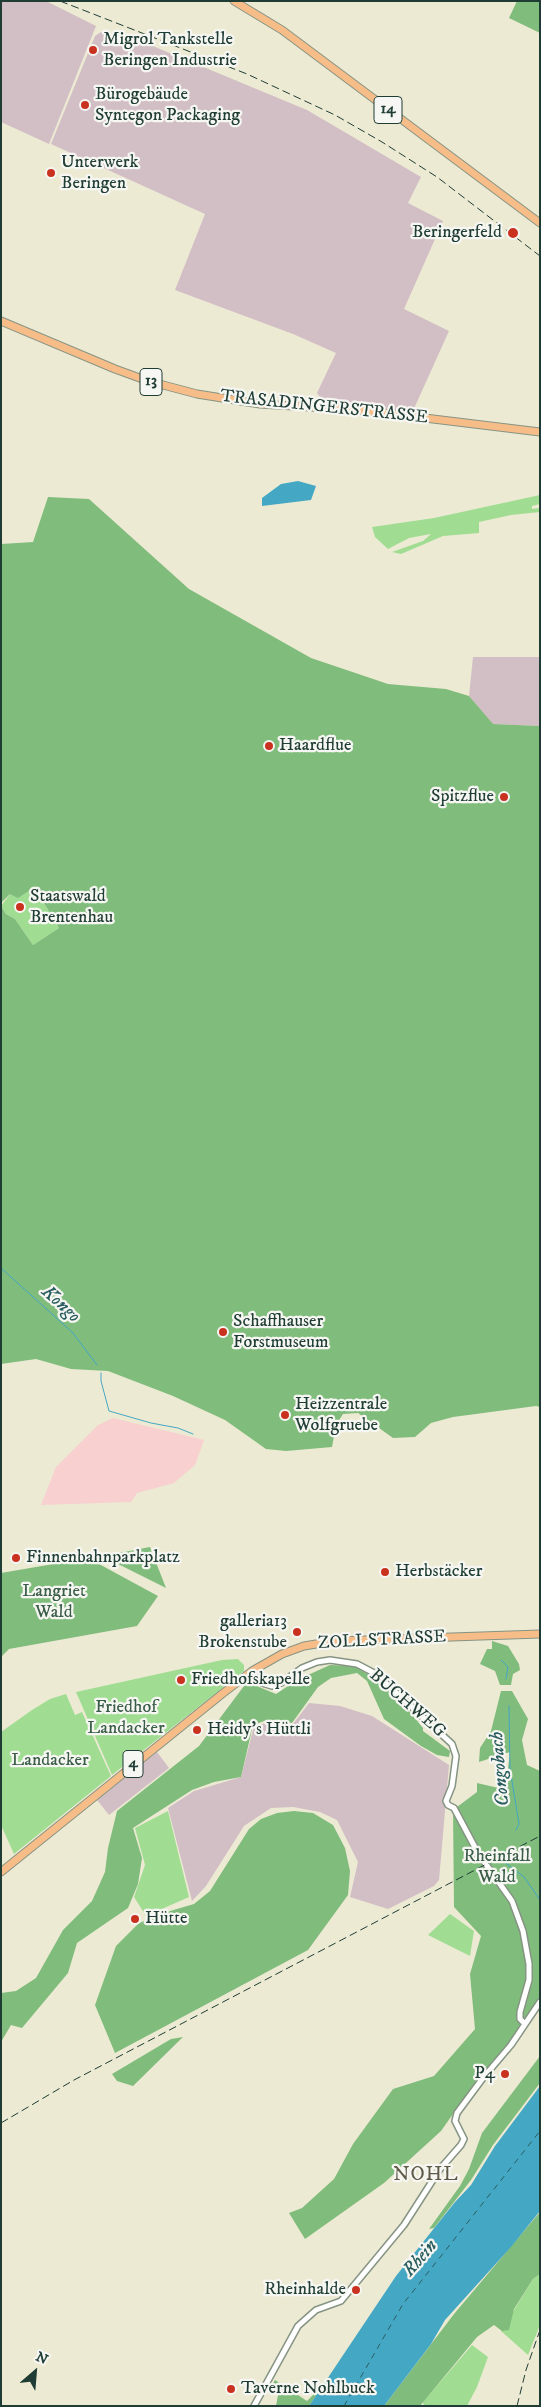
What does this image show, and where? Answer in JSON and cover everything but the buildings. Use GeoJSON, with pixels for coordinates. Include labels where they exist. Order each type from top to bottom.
{"type":"FeatureCollection","features":[{"type":"Feature","properties":{"kind":"main road","name":"14"},"geometry":{"type":"LineString","coordinates":[[234,1],[282,30],[540,223]]}},
{"type":"Feature","properties":{"kind":"main road","name":"TRASADINGERSTRASSE"},"geometry":{"type":"LineString","coordinates":[[1,321],[115,370],[197,394],[260,404],[359,410],[540,432]]}},
{"type":"Feature","properties":{"kind":"main road","name":"ZOLLSTRASSE"},"geometry":{"type":"LineString","coordinates":[[1,1872],[252,1671],[288,1651],[324,1642],[540,1634]]}},
{"type":"Feature","properties":{"kind":"street","name":"BUCHWEG"},"geometry":{"type":"LineString","coordinates":[[252,1671],[262,1683],[272,1686],[281,1683],[302,1668],[330,1660],[357,1664],[376,1674],[452,1744],[456,1756],[452,1786],[446,1801],[448,1805],[454,1808],[478,1854],[512,1901],[523,1931],[529,1964],[529,1980],[520,2012],[520,2019],[524,2024]]}},
{"type":"Feature","properties":{"kind":"street"},"geometry":{"type":"LineString","coordinates":[[254,2406],[298,2326],[316,2310],[341,2301],[404,2225],[440,2169],[461,2145],[464,2139],[455,2121],[457,2113],[511,2046],[540,2002]]}},
{"type":"Feature","properties":{"kind":"shaded area"},"geometry":{"type":"Polygon","coordinates":[[[1,1],[46,1],[96,26],[49,144],[1,122],[1,1]]]}},
{"type":"Feature","properties":{"kind":"shaded area"},"geometry":{"type":"Polygon","coordinates":[[[101,32],[148,44],[307,110],[421,177],[408,203],[443,221],[404,309],[449,331],[412,413],[323,401],[317,393],[336,353],[293,334],[175,290],[205,214],[51,144],[95,36],[101,32]]]}},
{"type":"Feature","properties":{"kind":"shaded area"},"geometry":{"type":"Polygon","coordinates":[[[473,657],[540,657],[540,726],[492,724],[469,696],[473,657]]]}},
{"type":"Feature","properties":{"kind":"shaded area"},"geometry":{"type":"Polygon","coordinates":[[[113,1418],[204,1440],[195,1465],[174,1483],[137,1493],[131,1502],[41,1505],[56,1467],[98,1425],[113,1418]]]}},
{"type":"Feature","properties":{"kind":"shaded area"},"geometry":{"type":"Polygon","coordinates":[[[309,1703],[340,1706],[372,1716],[449,1765],[439,1880],[434,1886],[388,1909],[350,1897],[358,1862],[337,1820],[320,1812],[293,1807],[271,1808],[244,1826],[206,1886],[192,1901],[168,1808],[194,1791],[241,1777],[254,1726],[270,1722],[293,1724],[309,1703]]]}},
{"type":"Feature","properties":{"kind":"shaded area"},"geometry":{"type":"Polygon","coordinates":[[[157,1752],[169,1768],[109,1815],[97,1800],[157,1752]]]}},
{"type":"Feature","properties":{"kind":"green space"},"geometry":{"type":"Polygon","coordinates":[[[517,1],[540,1],[540,33],[509,18],[517,1]]]}},
{"type":"Feature","properties":{"kind":"green space"},"geometry":{"type":"Polygon","coordinates":[[[540,495],[540,504],[532,506],[532,509],[540,508],[540,512],[511,515],[479,522],[479,533],[443,536],[401,554],[392,552],[423,541],[431,534],[409,538],[388,549],[375,537],[372,527],[434,518],[540,495]]]}},
{"type":"Feature","properties":{"kind":"green space"},"geometry":{"type":"Polygon","coordinates":[[[48,497],[89,499],[189,589],[311,658],[388,684],[446,689],[469,696],[493,724],[540,726],[540,1407],[453,1417],[431,1423],[415,1437],[393,1438],[358,1413],[343,1414],[336,1425],[332,1447],[286,1451],[266,1449],[225,1420],[173,1396],[108,1371],[71,1369],[36,1359],[1,1364],[1,906],[6,914],[15,919],[33,945],[59,928],[38,893],[30,890],[18,898],[10,894],[1,903],[1,544],[33,542],[48,497]]]}},
{"type":"Feature","properties":{"kind":"green space"},"geometry":{"type":"Polygon","coordinates":[[[30,890],[38,893],[59,928],[33,945],[15,919],[6,914],[1,906],[10,894],[30,890]]]}},
{"type":"Feature","properties":{"kind":"green space","name":"Langriet Wald"},"geometry":{"type":"Polygon","coordinates":[[[150,1547],[166,1588],[106,1558],[109,1555],[150,1547]]]}},
{"type":"Feature","properties":{"kind":"green space","name":"Langriet Wald"},"geometry":{"type":"Polygon","coordinates":[[[71,1561],[88,1561],[99,1564],[158,1596],[137,1626],[9,1649],[1,1657],[1,1573],[71,1561]]]}},
{"type":"Feature","properties":{"kind":"green space"},"geometry":{"type":"Polygon","coordinates":[[[492,1641],[508,1646],[519,1664],[520,1670],[513,1674],[511,1685],[500,1685],[495,1671],[480,1664],[487,1649],[492,1649],[492,1641]]]}},
{"type":"Feature","properties":{"kind":"green space","name":"Friedhof Landacker"},"geometry":{"type":"Polygon","coordinates":[[[238,1659],[244,1665],[244,1671],[112,1775],[76,1692],[222,1660],[238,1659]]]}},
{"type":"Feature","properties":{"kind":"green space"},"geometry":{"type":"Polygon","coordinates":[[[330,1665],[354,1666],[389,1687],[423,1728],[423,1731],[450,1751],[449,1757],[437,1755],[421,1746],[384,1719],[367,1681],[357,1673],[331,1678],[318,1687],[292,1723],[267,1720],[253,1725],[241,1777],[214,1782],[192,1790],[133,1828],[142,1858],[138,1884],[128,1908],[77,1943],[68,1973],[22,2028],[11,2025],[1,2042],[1,1993],[16,1991],[36,1978],[63,1930],[92,1901],[105,1872],[108,1848],[117,1811],[199,1746],[247,1682],[276,1694],[297,1680],[330,1665]]]}},
{"type":"Feature","properties":{"kind":"green space","name":"Rheinfall Wald"},"geometry":{"type":"Polygon","coordinates":[[[501,1691],[512,1691],[528,1719],[522,1740],[527,1765],[540,1771],[540,1997],[508,2046],[482,2073],[441,2131],[384,2183],[305,2239],[289,2213],[302,2208],[334,2179],[353,2144],[393,2089],[434,2076],[475,2029],[470,1974],[481,1936],[454,1907],[453,1810],[477,1792],[477,1783],[503,1789],[506,1786],[510,1752],[479,1762],[480,1748],[491,1731],[501,1691]]]}},
{"type":"Feature","properties":{"kind":"green space","name":"Landacker"},"geometry":{"type":"Polygon","coordinates":[[[66,1694],[75,1715],[82,1712],[111,1776],[14,1854],[1,1825],[1,1732],[50,1699],[66,1694]]]}},
{"type":"Feature","properties":{"kind":"green space"},"geometry":{"type":"Polygon","coordinates":[[[168,1811],[189,1897],[146,1916],[134,1897],[145,1865],[135,1828],[168,1811]]]}},
{"type":"Feature","properties":{"kind":"green space"},"geometry":{"type":"Polygon","coordinates":[[[294,1811],[313,1813],[333,1825],[345,1848],[350,1871],[348,1895],[308,1950],[115,2053],[95,2005],[116,1946],[138,1924],[153,1916],[194,1904],[210,1891],[249,1829],[261,1819],[277,1813],[294,1811]]]}},
{"type":"Feature","properties":{"kind":"green space"},"geometry":{"type":"Polygon","coordinates":[[[450,1914],[474,1931],[470,1956],[428,1935],[450,1914]]]}},
{"type":"Feature","properties":{"kind":"green space"},"geometry":{"type":"Polygon","coordinates":[[[183,2037],[133,2086],[117,2081],[112,2074],[171,2039],[183,2037]]]}},
{"type":"Feature","properties":{"kind":"green space"},"geometry":{"type":"Polygon","coordinates":[[[540,2056],[540,2083],[493,2145],[471,2180],[434,2228],[429,2229],[460,2186],[469,2169],[482,2133],[540,2056]]]}},
{"type":"Feature","properties":{"kind":"green space"},"geometry":{"type":"Polygon","coordinates":[[[540,2212],[540,2274],[533,2279],[514,2309],[509,2330],[502,2331],[494,2325],[477,2337],[420,2406],[384,2406],[454,2314],[540,2212]]]}},
{"type":"Feature","properties":{"kind":"green space"},"geometry":{"type":"Polygon","coordinates":[[[540,2274],[540,2325],[528,2355],[501,2331],[533,2279],[540,2274]]]}},
{"type":"Feature","properties":{"kind":"green space"},"geometry":{"type":"Polygon","coordinates":[[[472,2345],[488,2357],[477,2387],[467,2406],[424,2406],[423,2402],[472,2345]]]}},
{"type":"Feature","properties":{"kind":"green space"},"geometry":{"type":"Polygon","coordinates":[[[275,2380],[307,2401],[324,2384],[309,2406],[276,2406],[278,2395],[269,2390],[275,2380]]]}},
{"type":"Feature","properties":{"kind":"water"},"geometry":{"type":"Polygon","coordinates":[[[298,481],[316,486],[311,500],[262,506],[262,498],[281,484],[298,481]]]}},
{"type":"Feature","properties":{"kind":"water","name":"Rhein"},"geometry":{"type":"Polygon","coordinates":[[[540,2086],[540,2211],[511,2247],[445,2320],[431,2344],[384,2406],[309,2406],[396,2276],[455,2202],[471,2185],[495,2146],[540,2086]]]}},
{"type":"Feature","properties":{"kind":"waterway","name":"Kongo"},"geometry":{"type":"LineString","coordinates":[[1,1268],[73,1333],[97,1365]]}},
{"type":"Feature","properties":{"kind":"waterway","name":"Kongo"},"geometry":{"type":"LineString","coordinates":[[101,1373],[101,1381],[109,1411],[151,1423],[178,1428],[193,1434]]}},
{"type":"Feature","properties":{"kind":"waterway","name":"Congobach"},"geometry":{"type":"LineString","coordinates":[[501,1660],[508,1667],[506,1679]]}},
{"type":"Feature","properties":{"kind":"waterway","name":"Congobach"},"geometry":{"type":"LineString","coordinates":[[509,1706],[510,1769],[519,1824],[516,1830]]}},
{"type":"Feature","properties":{"kind":"waterway","name":"Congobach"},"geometry":{"type":"LineString","coordinates":[[500,1853],[503,1861],[524,1877],[540,1900]]}},
{"type":"Feature","properties":{"kind":"ferry route"},"geometry":{"type":"LineString","coordinates":[[344,2406],[403,2304],[540,2131]]}},
{"type":"Feature","properties":{"kind":"railway"},"geometry":{"type":"LineString","coordinates":[[60,1],[247,74],[335,115],[437,177],[540,256]]}},
{"type":"Feature","properties":{"kind":"railway"},"geometry":{"type":"LineString","coordinates":[[1,2123],[74,2080],[540,1836]]}},
{"type":"Feature","properties":{"kind":"railway"},"geometry":{"type":"LineString","coordinates":[[517,2406],[526,2370],[540,2330]]}},
{"type":"Feature","properties":{"kind":"place","name":"Migrol Tankstelle Beringen Industrie"},"geometry":{"type":"Point","coordinates":[93,50]}},
{"type":"Feature","properties":{"kind":"place","name":"Bürogebäude Syntegon Packaging"},"geometry":{"type":"Point","coordinates":[85,105]}},
{"type":"Feature","properties":{"kind":"place","name":"Unterwerk Beringen"},"geometry":{"type":"Point","coordinates":[51,173]}},
{"type":"Feature","properties":{"kind":"place","name":"Beringerfeld"},"geometry":{"type":"Point","coordinates":[513,233]}},
{"type":"Feature","properties":{"kind":"place","name":"Haardflue"},"geometry":{"type":"Point","coordinates":[269,746]}},
{"type":"Feature","properties":{"kind":"place","name":"Spitzflue"},"geometry":{"type":"Point","coordinates":[504,797]}},
{"type":"Feature","properties":{"kind":"place","name":"Staatswald Brentenhau"},"geometry":{"type":"Point","coordinates":[20,907]}},
{"type":"Feature","properties":{"kind":"place","name":"Schaffhauser Forstmuseum"},"geometry":{"type":"Point","coordinates":[223,1332]}},
{"type":"Feature","properties":{"kind":"place","name":"Heizzentrale Wolfgruebe"},"geometry":{"type":"Point","coordinates":[285,1415]}},
{"type":"Feature","properties":{"kind":"place","name":"Finnenbahnparkplatz"},"geometry":{"type":"Point","coordinates":[16,1558]}},
{"type":"Feature","properties":{"kind":"place","name":"Herbstäcker"},"geometry":{"type":"Point","coordinates":[385,1572]}},
{"type":"Feature","properties":{"kind":"place","name":"galleria13 Brokenstube"},"geometry":{"type":"Point","coordinates":[297,1632]}},
{"type":"Feature","properties":{"kind":"place","name":"Friedhofskapelle"},"geometry":{"type":"Point","coordinates":[181,1680]}},
{"type":"Feature","properties":{"kind":"place","name":"Heidy's Hüttli"},"geometry":{"type":"Point","coordinates":[197,1730]}},
{"type":"Feature","properties":{"kind":"place","name":"Hütte"},"geometry":{"type":"Point","coordinates":[135,1919]}},
{"type":"Feature","properties":{"kind":"place","name":"P4"},"geometry":{"type":"Point","coordinates":[505,2074]}},
{"type":"Feature","properties":{"kind":"place","name":"Rheinhalde"},"geometry":{"type":"Point","coordinates":[356,2290]}},
{"type":"Feature","properties":{"kind":"place","name":"Taverne Nohlbuck"},"geometry":{"type":"Point","coordinates":[231,2389]}},
{"type":"Feature","properties":{"kind":"district","name":"NOHL"},"geometry":{"type":"Point","coordinates":[426,2176]}}]}
